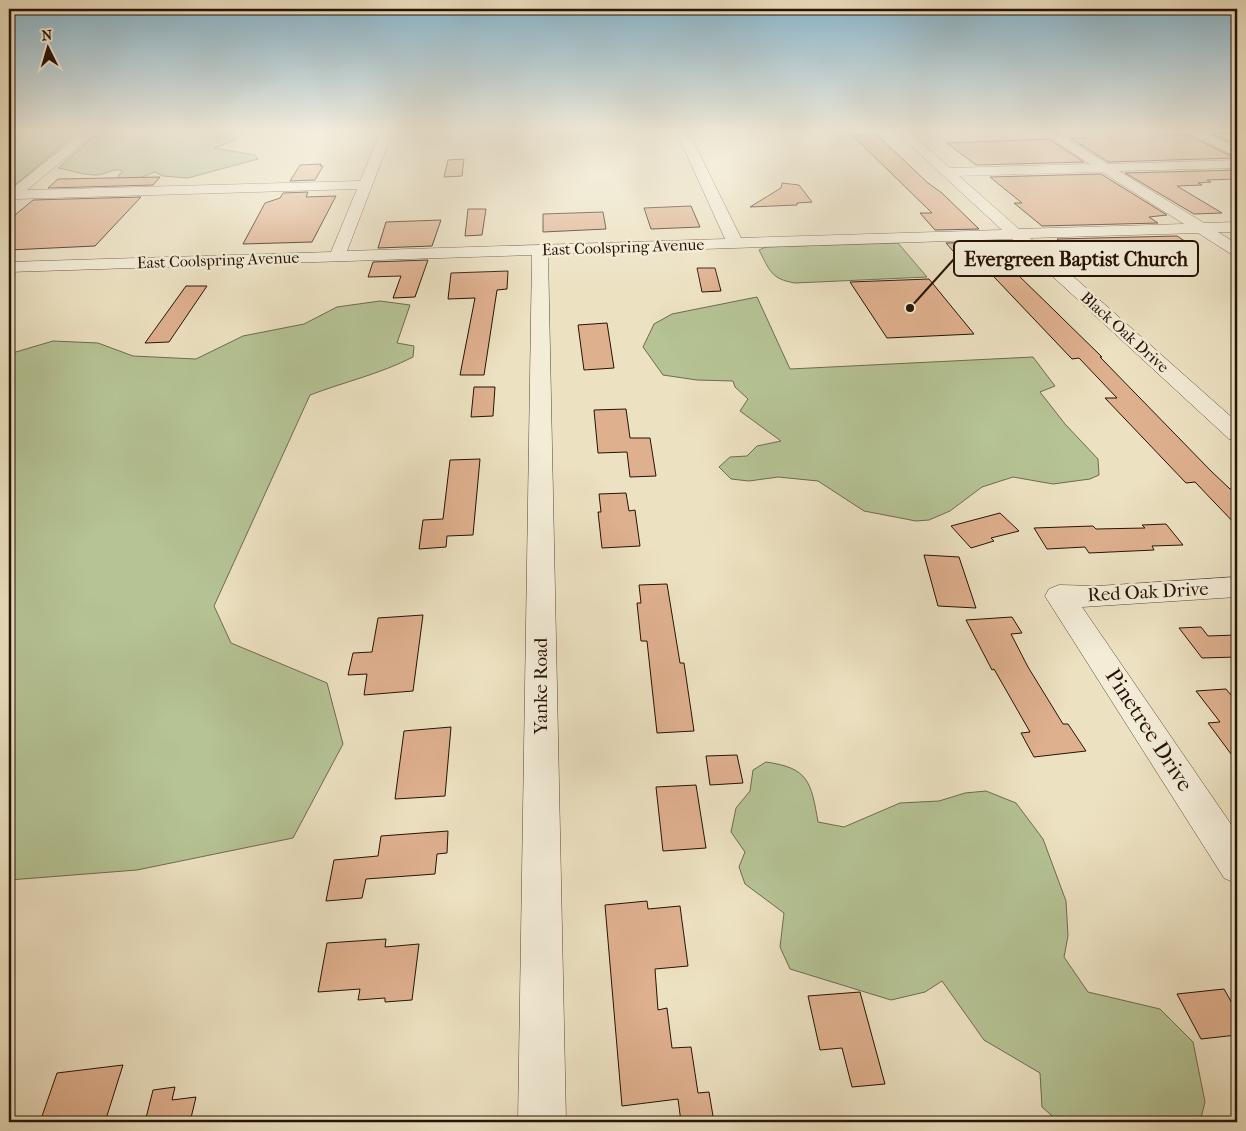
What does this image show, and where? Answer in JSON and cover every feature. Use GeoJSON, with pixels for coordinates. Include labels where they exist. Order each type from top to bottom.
{"type":"FeatureCollection","features":[{"type":"Feature","properties":{"kind":"street"},"geometry":{"type":"LineString","coordinates":[[10,197],[26,184]]}},
{"type":"Feature","properties":{"kind":"street"},"geometry":{"type":"LineString","coordinates":[[707,184],[735,243]]}},
{"type":"Feature","properties":{"kind":"street","name":"Black Oak Drive"},"geometry":{"type":"LineString","coordinates":[[961,184],[1237,434]]}},
{"type":"Feature","properties":{"kind":"street"},"geometry":{"type":"LineString","coordinates":[[1130,184],[1237,251]]}},
{"type":"Feature","properties":{"kind":"street"},"geometry":{"type":"LineString","coordinates":[[10,197],[367,185],[337,256]]}},
{"type":"Feature","properties":{"kind":"street","name":"East Coolspring Avenue"},"geometry":{"type":"LineString","coordinates":[[9,267],[1237,227]]}},
{"type":"Feature","properties":{"kind":"street","name":"Yanke Road"},"geometry":{"type":"LineString","coordinates":[[540,250],[542,1122]]}},
{"type":"Feature","properties":{"kind":"street","name":"Red Oak Drive"},"geometry":{"type":"LineString","coordinates":[[1059,596],[1097,597],[1237,587]]}},
{"type":"Feature","properties":{"kind":"street","name":"Pinetree Drive"},"geometry":{"type":"LineString","coordinates":[[1059,596],[1237,865]]}},
{"type":"Feature","properties":{"kind":"green space"},"geometry":{"type":"Polygon","coordinates":[[[9,184],[16,184],[9,190],[9,184]]]}},
{"type":"Feature","properties":{"kind":"green space"},"geometry":{"type":"Polygon","coordinates":[[[898,243],[927,277],[795,283],[781,279],[772,273],[759,250],[766,247],[898,243]]]}},
{"type":"Feature","properties":{"kind":"green space"},"geometry":{"type":"Polygon","coordinates":[[[757,297],[790,369],[1033,357],[1055,386],[1040,392],[1065,424],[1098,459],[1099,475],[1090,479],[1053,484],[1013,477],[982,487],[950,511],[929,520],[916,521],[864,511],[818,481],[778,477],[749,481],[731,479],[719,467],[730,457],[747,456],[757,446],[781,441],[740,411],[748,399],[735,387],[733,381],[697,380],[663,375],[643,347],[654,324],[672,314],[757,297]]]}},
{"type":"Feature","properties":{"kind":"green space"},"geometry":{"type":"Polygon","coordinates":[[[380,301],[410,305],[397,343],[414,346],[413,357],[375,373],[310,395],[214,606],[231,643],[327,683],[343,744],[293,838],[137,870],[9,880],[9,354],[53,341],[98,343],[133,356],[196,359],[243,336],[304,324],[337,307],[380,301]]]}},
{"type":"Feature","properties":{"kind":"green space"},"geometry":{"type":"Polygon","coordinates":[[[766,762],[791,768],[800,773],[810,787],[818,822],[844,827],[900,803],[939,801],[965,793],[986,791],[1016,803],[1043,839],[1066,901],[1068,936],[1064,957],[1088,992],[1160,1009],[1193,1042],[1205,1102],[1200,1122],[1059,1122],[1042,1107],[1040,1073],[984,1040],[942,981],[925,992],[891,1000],[790,969],[780,947],[784,913],[745,884],[739,867],[745,852],[731,832],[736,808],[750,791],[753,770],[766,762]]]}},
{"type":"Feature","properties":{"kind":"building"},"geometry":{"type":"Polygon","coordinates":[[[53,184],[154,184],[153,185],[48,188],[53,184]]]}},
{"type":"Feature","properties":{"kind":"building"},"geometry":{"type":"Polygon","coordinates":[[[782,184],[799,185],[812,202],[797,203],[797,205],[750,207],[781,188],[782,184]]]}},
{"type":"Feature","properties":{"kind":"building"},"geometry":{"type":"Polygon","coordinates":[[[902,184],[929,184],[942,193],[979,229],[935,230],[920,213],[932,213],[902,184]]]}},
{"type":"Feature","properties":{"kind":"building"},"geometry":{"type":"Polygon","coordinates":[[[998,184],[1117,184],[1167,215],[1149,217],[1158,223],[1042,226],[1014,203],[1022,203],[998,184]]]}},
{"type":"Feature","properties":{"kind":"building"},"geometry":{"type":"Polygon","coordinates":[[[1143,184],[1202,185],[1177,186],[1222,213],[1194,214],[1143,184]]]}},
{"type":"Feature","properties":{"kind":"building"},"geometry":{"type":"Polygon","coordinates":[[[308,192],[306,197],[336,196],[312,242],[243,244],[265,203],[280,198],[283,193],[308,192]]]}},
{"type":"Feature","properties":{"kind":"building"},"geometry":{"type":"Polygon","coordinates":[[[141,197],[95,246],[9,250],[9,220],[33,200],[141,197]]]}},
{"type":"Feature","properties":{"kind":"building"},"geometry":{"type":"Polygon","coordinates":[[[691,206],[700,227],[651,229],[644,208],[691,206]]]}},
{"type":"Feature","properties":{"kind":"building"},"geometry":{"type":"Polygon","coordinates":[[[468,209],[486,209],[482,235],[465,236],[468,209]]]}},
{"type":"Feature","properties":{"kind":"building"},"geometry":{"type":"Polygon","coordinates":[[[603,212],[606,229],[543,232],[543,214],[603,212]]]}},
{"type":"Feature","properties":{"kind":"building"},"geometry":{"type":"Polygon","coordinates":[[[441,220],[432,246],[378,248],[386,222],[441,220]]]}},
{"type":"Feature","properties":{"kind":"building"},"geometry":{"type":"Polygon","coordinates":[[[1177,236],[1197,249],[1075,255],[1057,239],[1177,236]]]}},
{"type":"Feature","properties":{"kind":"building"},"geometry":{"type":"Polygon","coordinates":[[[992,242],[1013,263],[1011,263],[1017,270],[1014,271],[1102,357],[1100,357],[1211,471],[1230,489],[1237,489],[1237,526],[1195,482],[1186,483],[1105,398],[1117,398],[1079,358],[1072,359],[976,258],[959,258],[946,243],[992,242]]]}},
{"type":"Feature","properties":{"kind":"building"},"geometry":{"type":"Polygon","coordinates":[[[428,260],[415,297],[393,298],[401,276],[368,277],[373,262],[428,260]]]}},
{"type":"Feature","properties":{"kind":"building"},"geometry":{"type":"Polygon","coordinates":[[[697,268],[715,268],[721,291],[702,292],[697,268]]]}},
{"type":"Feature","properties":{"kind":"building"},"geometry":{"type":"Polygon","coordinates":[[[508,271],[507,289],[497,290],[484,375],[460,375],[475,298],[448,299],[451,273],[508,271]]]}},
{"type":"Feature","properties":{"kind":"building"},"geometry":{"type":"Polygon","coordinates":[[[929,279],[974,334],[887,338],[850,282],[929,279]]]}},
{"type":"Feature","properties":{"kind":"building"},"geometry":{"type":"Polygon","coordinates":[[[186,286],[207,286],[169,342],[145,343],[186,286]]]}},
{"type":"Feature","properties":{"kind":"building"},"geometry":{"type":"Polygon","coordinates":[[[607,323],[614,368],[584,370],[578,325],[607,323]]]}},
{"type":"Feature","properties":{"kind":"building"},"geometry":{"type":"Polygon","coordinates":[[[474,387],[495,387],[493,416],[471,417],[474,387]]]}},
{"type":"Feature","properties":{"kind":"building"},"geometry":{"type":"Polygon","coordinates":[[[626,409],[630,438],[650,438],[656,476],[630,477],[627,452],[598,453],[594,410],[626,409]]]}},
{"type":"Feature","properties":{"kind":"building"},"geometry":{"type":"Polygon","coordinates":[[[480,459],[473,535],[447,536],[446,547],[419,549],[423,520],[443,519],[450,460],[480,459]]]}},
{"type":"Feature","properties":{"kind":"building"},"geometry":{"type":"Polygon","coordinates":[[[626,493],[629,511],[635,510],[640,546],[602,548],[598,512],[601,512],[599,494],[626,493]]]}},
{"type":"Feature","properties":{"kind":"building"},"geometry":{"type":"Polygon","coordinates":[[[1000,513],[1019,531],[991,538],[994,541],[971,548],[951,526],[1000,513]]]}},
{"type":"Feature","properties":{"kind":"building"},"geometry":{"type":"Polygon","coordinates":[[[1166,524],[1183,545],[1152,546],[1154,550],[1089,553],[1085,547],[1047,549],[1034,528],[1093,526],[1096,529],[1145,528],[1142,525],[1166,524]]]}},
{"type":"Feature","properties":{"kind":"building"},"geometry":{"type":"Polygon","coordinates":[[[924,555],[959,557],[976,608],[938,606],[924,555]]]}},
{"type":"Feature","properties":{"kind":"building"},"geometry":{"type":"Polygon","coordinates":[[[667,584],[680,663],[684,663],[694,731],[657,733],[647,641],[641,641],[637,603],[641,603],[639,585],[667,584]]]}},
{"type":"Feature","properties":{"kind":"building"},"geometry":{"type":"Polygon","coordinates":[[[423,615],[413,691],[364,695],[367,674],[348,675],[353,653],[372,652],[378,618],[423,615]]]}},
{"type":"Feature","properties":{"kind":"building"},"geometry":{"type":"Polygon","coordinates":[[[1012,617],[1022,633],[1011,634],[1028,667],[1063,724],[1068,724],[1086,751],[1034,757],[1021,733],[1030,732],[994,669],[992,670],[966,620],[1012,617]]]}},
{"type":"Feature","properties":{"kind":"building"},"geometry":{"type":"Polygon","coordinates":[[[1201,627],[1208,636],[1237,635],[1237,657],[1202,658],[1179,628],[1201,627]]]}},
{"type":"Feature","properties":{"kind":"building"},"geometry":{"type":"Polygon","coordinates":[[[1226,689],[1237,702],[1237,762],[1208,723],[1220,722],[1196,691],[1226,689]]]}},
{"type":"Feature","properties":{"kind":"building"},"geometry":{"type":"Polygon","coordinates":[[[451,727],[445,796],[395,799],[404,731],[451,727]]]}},
{"type":"Feature","properties":{"kind":"building"},"geometry":{"type":"Polygon","coordinates":[[[737,755],[743,783],[710,785],[706,756],[737,755]]]}},
{"type":"Feature","properties":{"kind":"building"},"geometry":{"type":"Polygon","coordinates":[[[696,785],[706,848],[663,851],[656,787],[696,785]]]}},
{"type":"Feature","properties":{"kind":"building"},"geometry":{"type":"Polygon","coordinates":[[[448,831],[447,853],[437,854],[435,874],[366,879],[362,898],[326,901],[334,860],[378,856],[381,836],[448,831]]]}},
{"type":"Feature","properties":{"kind":"building"},"geometry":{"type":"Polygon","coordinates":[[[647,901],[648,909],[680,906],[688,966],[655,969],[658,1010],[667,1008],[672,1048],[691,1047],[698,1093],[709,1092],[714,1122],[681,1122],[678,1099],[622,1106],[605,905],[647,901]]]}},
{"type":"Feature","properties":{"kind":"building"},"geometry":{"type":"Polygon","coordinates":[[[386,939],[385,947],[419,944],[412,1000],[385,1002],[385,998],[358,1000],[360,989],[318,992],[327,943],[386,939]]]}},
{"type":"Feature","properties":{"kind":"building"},"geometry":{"type":"Polygon","coordinates":[[[1224,989],[1237,1012],[1237,1035],[1201,1039],[1177,994],[1224,989]]]}},
{"type":"Feature","properties":{"kind":"building"},"geometry":{"type":"Polygon","coordinates":[[[860,992],[885,1084],[852,1087],[842,1048],[820,1050],[808,996],[860,992]]]}},
{"type":"Feature","properties":{"kind":"building"},"geometry":{"type":"Polygon","coordinates":[[[123,1065],[105,1122],[40,1122],[57,1073],[123,1065]]]}},
{"type":"Feature","properties":{"kind":"building"},"geometry":{"type":"Polygon","coordinates":[[[175,1087],[172,1100],[196,1097],[190,1122],[145,1122],[153,1090],[175,1087]]]}},
{"type":"Feature","properties":{"kind":"place","name":"Evergreen Baptist Church"},"geometry":{"type":"Point","coordinates":[910,308]}}]}
